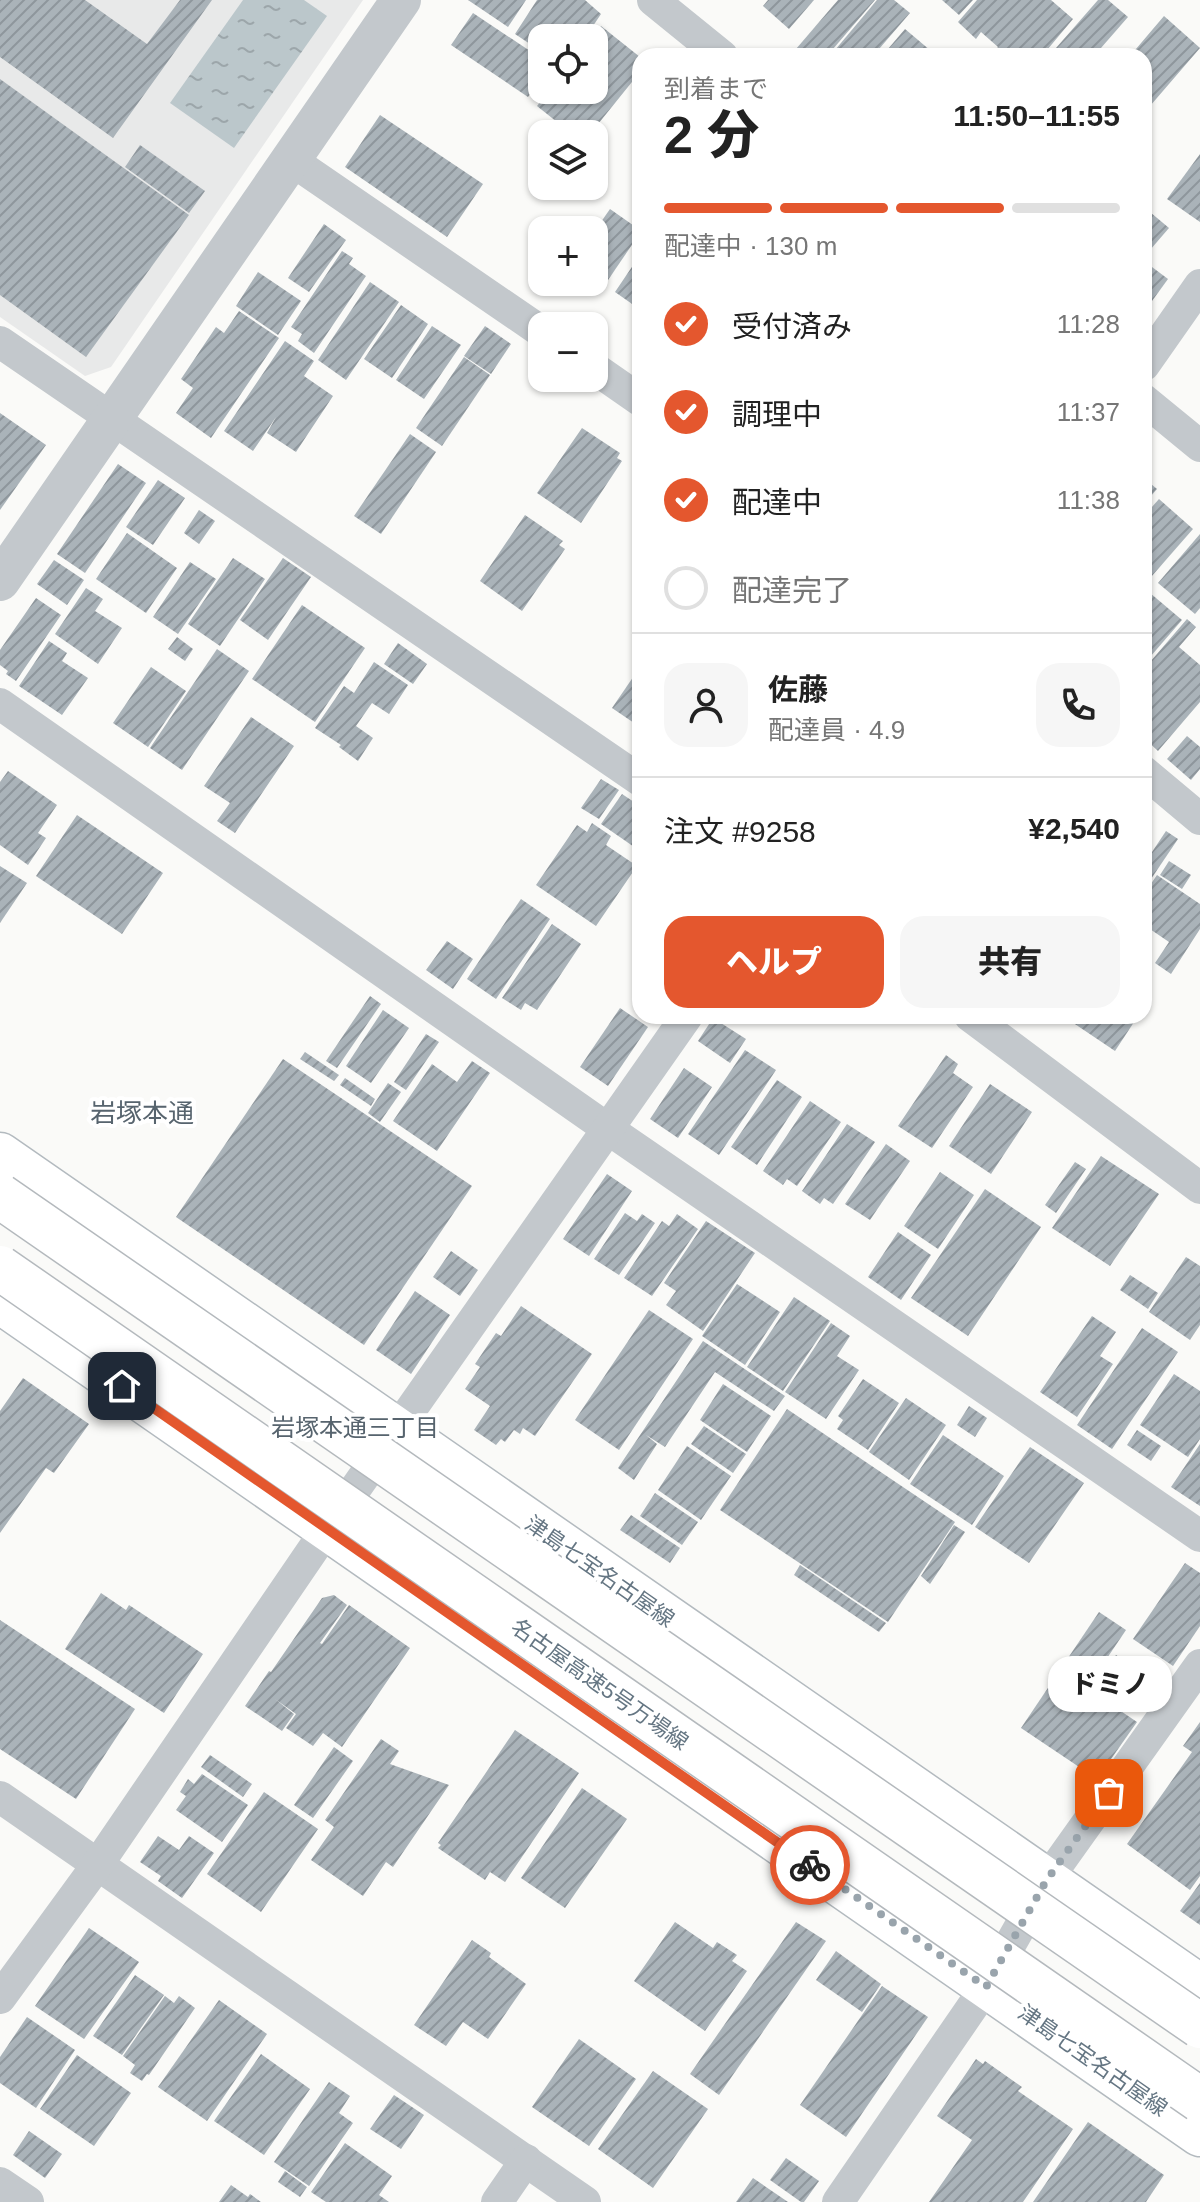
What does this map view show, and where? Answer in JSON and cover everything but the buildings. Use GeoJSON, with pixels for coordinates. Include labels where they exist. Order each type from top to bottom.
{"type":"FeatureCollection","features":[{"type":"Feature","properties":{"kind":"main road","name":"津島七宝名古屋線"},"geometry":{"type":"LineString","coordinates":[[0,1155],[1200,1987]]}},
{"type":"Feature","properties":{"kind":"main road"},"geometry":{"type":"LineString","coordinates":[[0,1196],[1200,2026]]}},
{"type":"Feature","properties":{"kind":"main road","name":"名古屋高速5号万場線"},"geometry":{"type":"LineString","coordinates":[[0,1268],[1200,2100]]}},
{"type":"Feature","properties":{"kind":"main road","name":"津島七宝名古屋線"},"geometry":{"type":"LineString","coordinates":[[0,1301],[1200,2134]]}},
{"type":"Feature","properties":{"kind":"street"},"geometry":{"type":"LineString","coordinates":[[0,581],[401,0]]}},
{"type":"Feature","properties":{"kind":"street"},"geometry":{"type":"LineString","coordinates":[[653,0],[712,48]]}},
{"type":"Feature","properties":{"kind":"street"},"geometry":{"type":"LineString","coordinates":[[291,160],[528,322]]}},
{"type":"Feature","properties":{"kind":"street"},"geometry":{"type":"LineString","coordinates":[[1152,354],[1200,285]]}},
{"type":"Feature","properties":{"kind":"street"},"geometry":{"type":"LineString","coordinates":[[0,342],[632,775]]}},
{"type":"Feature","properties":{"kind":"street"},"geometry":{"type":"LineString","coordinates":[[608,378],[632,394]]}},
{"type":"Feature","properties":{"kind":"street"},"geometry":{"type":"LineString","coordinates":[[1152,407],[1200,446]]}},
{"type":"Feature","properties":{"kind":"street"},"geometry":{"type":"LineString","coordinates":[[0,704],[608,1129],[1200,1536]]}},
{"type":"Feature","properties":{"kind":"street"},"geometry":{"type":"LineString","coordinates":[[1152,779],[1200,819]]}},
{"type":"Feature","properties":{"kind":"street"},"geometry":{"type":"LineString","coordinates":[[0,1998],[98,1864],[327,1529],[681,1024]]}},
{"type":"Feature","properties":{"kind":"street"},"geometry":{"type":"LineString","coordinates":[[981,1024],[1200,1188]]}},
{"type":"Feature","properties":{"kind":"street"},"geometry":{"type":"LineString","coordinates":[[838,2202],[986,1987],[1046,1881],[1200,1665]]}},
{"type":"Feature","properties":{"kind":"street"},"geometry":{"type":"LineString","coordinates":[[0,1797],[585,2202]]}},
{"type":"Feature","properties":{"kind":"street"},"geometry":{"type":"LineString","coordinates":[[497,2202],[526,2160]]}},
{"type":"Feature","properties":{"kind":"street"},"geometry":{"type":"LineString","coordinates":[[0,2183],[28,2202]]}},
{"type":"Feature","properties":{"kind":"shaded area"},"geometry":{"type":"Polygon","coordinates":[[[0,0],[363,0],[111,367],[85,376],[0,317],[0,0]]]}},
{"type":"Feature","properties":{"kind":"water"},"geometry":{"type":"Polygon","coordinates":[[[243,0],[304,0],[327,16],[234,148],[170,103],[243,0]]]}},
{"type":"Feature","properties":{"kind":"way so far"},"geometry":{"type":"LineString","coordinates":[[810,1865],[986,1987],[1046,1881],[1109,1793]]}},
{"type":"Feature","properties":{"kind":"place","name":"ドミノ"},"geometry":{"type":"Point","coordinates":[1109,1793]}},
{"type":"Feature","properties":{"kind":"district","name":"岩塚本通"},"geometry":{"type":"Point","coordinates":[142,1113]}},
{"type":"Feature","properties":{"kind":"district","name":"岩塚本通三丁目"},"geometry":{"type":"Point","coordinates":[355,1428]}},
{"type":"Feature","properties":{"kind":"route"},"geometry":{"type":"LineString","coordinates":[[122,1386],[810,1865]]}}]}
